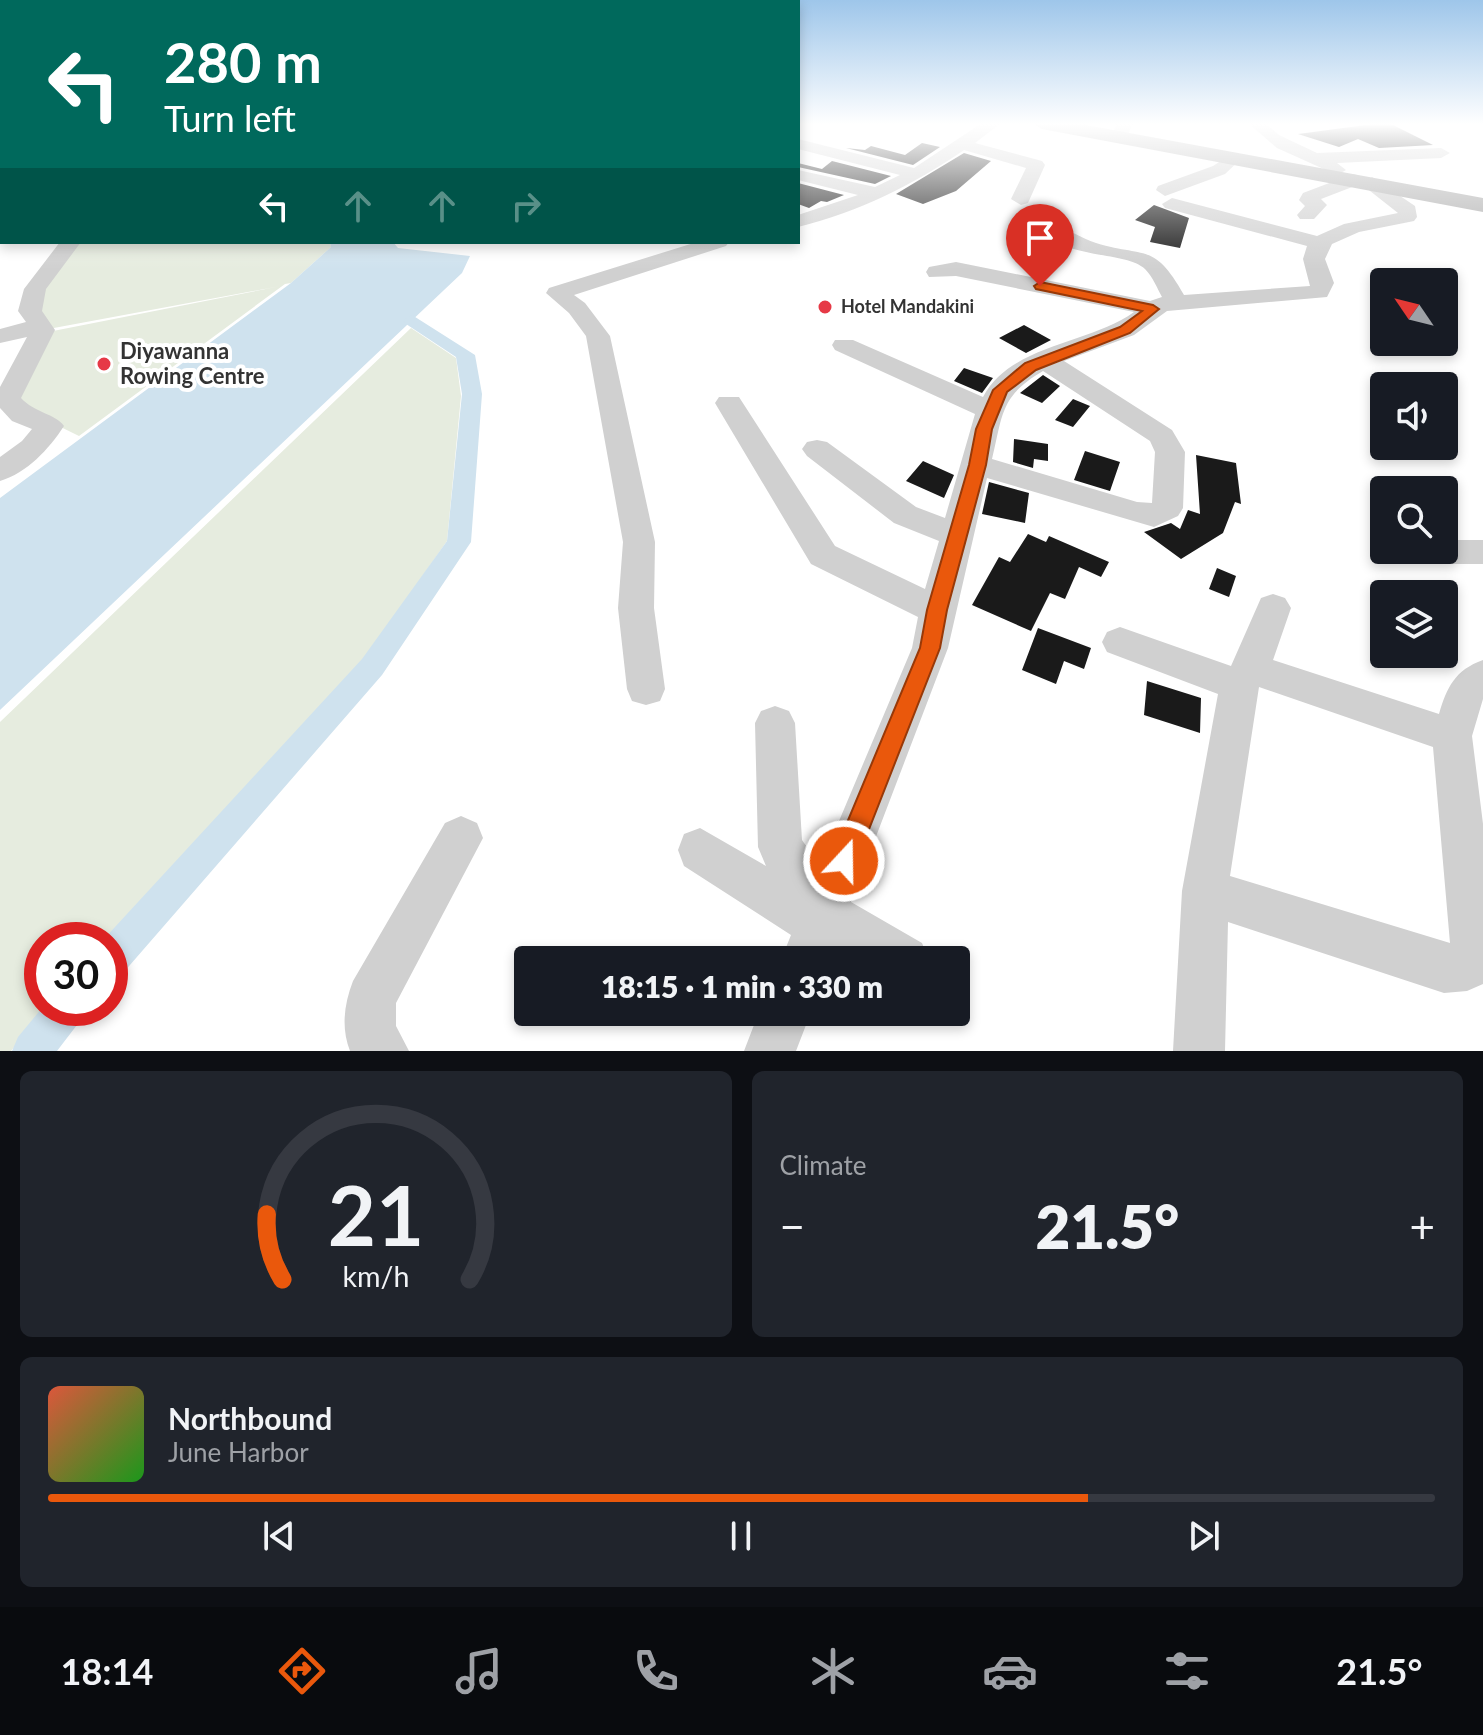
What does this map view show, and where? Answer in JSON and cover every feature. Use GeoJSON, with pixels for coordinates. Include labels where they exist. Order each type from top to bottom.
{"type":"FeatureCollection","features":[{"type":"Feature","properties":{"kind":"main road"},"geometry":{"type":"LineString","coordinates":[[1309,172],[1483,205]]}},
{"type":"Feature","properties":{"kind":"street"},"geometry":{"type":"LineString","coordinates":[[909,172],[917,174]]}},
{"type":"Feature","properties":{"kind":"street"},"geometry":{"type":"LineString","coordinates":[[803,217],[876,193],[920,172]]}},
{"type":"Feature","properties":{"kind":"street"},"geometry":{"type":"LineString","coordinates":[[1021,199],[1033,172]]}},
{"type":"Feature","properties":{"kind":"street"},"geometry":{"type":"LineString","coordinates":[[1215,172],[1168,197],[1313,229],[1352,228],[1407,217],[1408,210],[1345,172]]}},
{"type":"Feature","properties":{"kind":"street"},"geometry":{"type":"LineString","coordinates":[[800,175],[876,193]]}},
{"type":"Feature","properties":{"kind":"street"},"geometry":{"type":"LineString","coordinates":[[937,272],[956,269],[1165,306],[1319,292],[1323,283],[1314,258],[1313,229],[1317,205],[1309,200],[1310,197],[1363,182]]}},
{"type":"Feature","properties":{"kind":"street"},"geometry":{"type":"LineString","coordinates":[[1054,231],[1093,249],[1142,256],[1160,270],[1165,306]]}},
{"type":"Feature","properties":{"kind":"street"},"geometry":{"type":"LineString","coordinates":[[0,471],[32,448],[50,426],[22,415],[7,399],[43,330],[30,311],[35,289],[69,244]]}},
{"type":"Feature","properties":{"kind":"street"},"geometry":{"type":"LineString","coordinates":[[646,689],[636,608],[639,542],[598,336],[577,308],[557,293],[713,244]]}},
{"type":"Feature","properties":{"kind":"street"},"geometry":{"type":"LineString","coordinates":[[816,933],[930,648],[937,610],[990,410],[1000,390],[1012,378],[1044,360],[1125,330],[1165,306]]}},
{"type":"Feature","properties":{"kind":"street"},"geometry":{"type":"LineString","coordinates":[[0,336],[40,326]]}},
{"type":"Feature","properties":{"kind":"street"},"geometry":{"type":"LineString","coordinates":[[844,345],[990,410]]}},
{"type":"Feature","properties":{"kind":"street"},"geometry":{"type":"LineString","coordinates":[[977,465],[1136,513],[1154,516],[1167,508],[1170,452],[1162,436],[1044,360]]}},
{"type":"Feature","properties":{"kind":"street"},"geometry":{"type":"LineString","coordinates":[[729,403],[823,555],[937,610]]}},
{"type":"Feature","properties":{"kind":"street"},"geometry":{"type":"LineString","coordinates":[[817,449],[905,515],[958,536]]}},
{"type":"Feature","properties":{"kind":"street"},"geometry":{"type":"LineString","coordinates":[[1458,552],[1483,552]]}},
{"type":"Feature","properties":{"kind":"street"},"geometry":{"type":"LineString","coordinates":[[1199,1051],[1205,891],[1245,677],[1273,608]]}},
{"type":"Feature","properties":{"kind":"street"},"geometry":{"type":"LineString","coordinates":[[1120,642],[1452,736]]}},
{"type":"Feature","properties":{"kind":"street"},"geometry":{"type":"LineString","coordinates":[[1205,891],[1444,968],[1467,966],[1474,946],[1452,736],[1465,691],[1483,676]]}},
{"type":"Feature","properties":{"kind":"street"},"geometry":{"type":"LineString","coordinates":[[775,723],[780,847],[816,933]]}},
{"type":"Feature","properties":{"kind":"street"},"geometry":{"type":"LineString","coordinates":[[383,1051],[370,1036],[371,999],[461,838]]}},
{"type":"Feature","properties":{"kind":"street"},"geometry":{"type":"LineString","coordinates":[[700,850],[816,933],[859,946]]}},
{"type":"Feature","properties":{"kind":"street"},"geometry":{"type":"LineString","coordinates":[[770,1051],[780,1026]]}},
{"type":"Feature","properties":{"kind":"shaded area"},"geometry":{"type":"Polygon","coordinates":[[[70,244],[330,244],[331,247],[291,283],[285,284],[79,436],[28,411],[13,396],[48,332],[281,286],[43,330],[30,311],[70,244]]]}},
{"type":"Feature","properties":{"kind":"shaded area"},"geometry":{"type":"Polygon","coordinates":[[[411,328],[456,358],[461,396],[447,541],[361,664],[125,922],[24,922],[24,1026],[32,1026],[11,1051],[0,1051],[0,722],[411,328]]]}},
{"type":"Feature","properties":{"kind":"water"},"geometry":{"type":"Polygon","coordinates":[[[330,244],[395,244],[398,248],[470,256],[462,273],[0,710],[0,498],[291,283],[331,247],[330,244]]]}},
{"type":"Feature","properties":{"kind":"building"},"geometry":{"type":"Polygon","coordinates":[[[821,172],[875,172],[891,176],[875,184],[821,172]]]}},
{"type":"Feature","properties":{"kind":"building"},"geometry":{"type":"Polygon","coordinates":[[[932,172],[978,172],[956,191],[923,204],[896,194],[932,172]]]}},
{"type":"Feature","properties":{"kind":"building"},"geometry":{"type":"Polygon","coordinates":[[[800,184],[844,195],[827,202],[821,201],[809,208],[800,205],[800,184]]]}},
{"type":"Feature","properties":{"kind":"building"},"geometry":{"type":"Polygon","coordinates":[[[1154,205],[1189,218],[1180,248],[1150,242],[1155,227],[1135,220],[1154,205]]]}},
{"type":"Feature","properties":{"kind":"building"},"geometry":{"type":"Polygon","coordinates":[[[1024,325],[1051,340],[1026,353],[999,338],[1024,325]]]}},
{"type":"Feature","properties":{"kind":"building"},"geometry":{"type":"Polygon","coordinates":[[[964,368],[993,378],[982,393],[954,381],[964,368]]]}},
{"type":"Feature","properties":{"kind":"building"},"geometry":{"type":"Polygon","coordinates":[[[1043,375],[1060,386],[1042,403],[1020,393],[1043,375]]]}},
{"type":"Feature","properties":{"kind":"building"},"geometry":{"type":"Polygon","coordinates":[[[1073,399],[1090,406],[1073,427],[1055,420],[1073,399]]]}},
{"type":"Feature","properties":{"kind":"building"},"geometry":{"type":"Polygon","coordinates":[[[1014,439],[1048,444],[1048,461],[1034,459],[1033,468],[1013,462],[1014,439]]]}},
{"type":"Feature","properties":{"kind":"building"},"geometry":{"type":"Polygon","coordinates":[[[1085,451],[1120,462],[1110,491],[1074,480],[1085,451]]]}},
{"type":"Feature","properties":{"kind":"building"},"geometry":{"type":"Polygon","coordinates":[[[1196,455],[1236,463],[1241,504],[1235,502],[1223,533],[1181,559],[1144,532],[1171,523],[1180,529],[1188,510],[1200,514],[1196,455]]]}},
{"type":"Feature","properties":{"kind":"building"},"geometry":{"type":"Polygon","coordinates":[[[923,461],[954,475],[944,498],[906,481],[923,461]]]}},
{"type":"Feature","properties":{"kind":"building"},"geometry":{"type":"Polygon","coordinates":[[[989,482],[1029,493],[1025,523],[982,514],[989,482]]]}},
{"type":"Feature","properties":{"kind":"building"},"geometry":{"type":"Polygon","coordinates":[[[1028,534],[1046,542],[1049,536],[1109,562],[1101,577],[1079,567],[1065,599],[1050,593],[1031,631],[972,605],[999,557],[1010,562],[1028,534]]]}},
{"type":"Feature","properties":{"kind":"building"},"geometry":{"type":"Polygon","coordinates":[[[1217,568],[1236,576],[1229,597],[1209,589],[1217,568]]]}},
{"type":"Feature","properties":{"kind":"building"},"geometry":{"type":"Polygon","coordinates":[[[1038,628],[1091,648],[1084,669],[1064,661],[1056,684],[1022,670],[1038,628]]]}},
{"type":"Feature","properties":{"kind":"building"},"geometry":{"type":"Polygon","coordinates":[[[1147,681],[1201,698],[1200,733],[1144,715],[1147,681]]]}},
{"type":"Feature","properties":{"kind":"waterway"},"geometry":{"type":"LineString","coordinates":[[128,940],[372,667],[459,542],[472,394],[465,355],[412,320]]}},
{"type":"Feature","properties":{"kind":"waterway"},"geometry":{"type":"LineString","coordinates":[[32,1051],[52,1026]]}},
{"type":"Feature","properties":{"kind":"place","name":"Hotel Mandakini"},"geometry":{"type":"Point","coordinates":[825,307]}},
{"type":"Feature","properties":{"kind":"place","name":"Diyawanna Rowing Centre"},"geometry":{"type":"Point","coordinates":[104,364]}},
{"type":"Feature","properties":{"kind":"route"},"geometry":{"type":"LineString","coordinates":[[844,861],[930,648],[984,429],[1000,390],[1030,366],[1125,330],[1153,309],[1040,286]]}}]}
